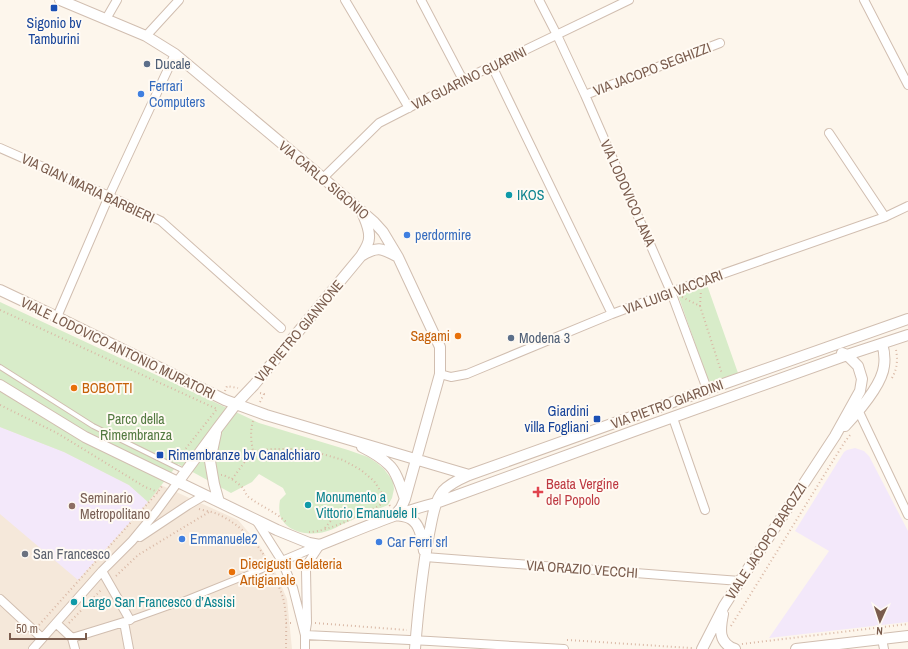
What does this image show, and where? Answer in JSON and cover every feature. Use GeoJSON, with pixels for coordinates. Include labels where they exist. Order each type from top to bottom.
{"type":"FeatureCollection","features":[{"type":"Feature","properties":{"kind":"street","name":"VIA CARLO SIGONIO"},"geometry":{"type":"LineString","coordinates":[[60,0],[146,36],[175,54],[323,178],[374,222],[383,232],[398,257],[440,347],[440,374],[405,499],[401,508],[395,515]]}},
{"type":"Feature","properties":{"kind":"street"},"geometry":{"type":"LineString","coordinates":[[106,19],[117,0]]}},
{"type":"Feature","properties":{"kind":"street"},"geometry":{"type":"LineString","coordinates":[[146,36],[179,0]]}},
{"type":"Feature","properties":{"kind":"street"},"geometry":{"type":"LineString","coordinates":[[345,0],[409,108]]}},
{"type":"Feature","properties":{"kind":"street"},"geometry":{"type":"LineString","coordinates":[[421,0],[463,80]]}},
{"type":"Feature","properties":{"kind":"street","name":"VIA LODOVICO LANA"},"geometry":{"type":"LineString","coordinates":[[539,0],[557,34],[585,95],[671,292],[707,389]]}},
{"type":"Feature","properties":{"kind":"street","name":"VIA GUARINO GUARINI"},"geometry":{"type":"LineString","coordinates":[[323,178],[379,123],[463,80],[629,0]]}},
{"type":"Feature","properties":{"kind":"street"},"geometry":{"type":"LineString","coordinates":[[864,0],[908,85]]}},
{"type":"Feature","properties":{"kind":"street","name":"VIA JACOPO SEGHIZZI"},"geometry":{"type":"LineString","coordinates":[[585,95],[720,43]]}},
{"type":"Feature","properties":{"kind":"street"},"geometry":{"type":"LineString","coordinates":[[57,317],[109,196],[175,54]]}},
{"type":"Feature","properties":{"kind":"street"},"geometry":{"type":"LineString","coordinates":[[492,66],[612,314]]}},
{"type":"Feature","properties":{"kind":"street"},"geometry":{"type":"LineString","coordinates":[[829,133],[885,217]]}},
{"type":"Feature","properties":{"kind":"street","name":"VIA GIAN MARIA BARBIERI"},"geometry":{"type":"LineString","coordinates":[[0,148],[109,196],[161,221],[280,328]]}},
{"type":"Feature","properties":{"kind":"street","name":"VIA LUIGI VACCARI"},"geometry":{"type":"LineString","coordinates":[[440,374],[451,377],[467,374],[612,314],[703,280],[885,217],[908,206]]}},
{"type":"Feature","properties":{"kind":"street","name":"VIA PIETRO GIANNONE"},"geometry":{"type":"LineString","coordinates":[[178,482],[236,404],[361,256],[369,238],[368,228],[362,212]]}},
{"type":"Feature","properties":{"kind":"street"},"geometry":{"type":"LineString","coordinates":[[361,256],[371,251],[381,249],[398,257]]}},
{"type":"Feature","properties":{"kind":"street","name":"VIALE LODOVICO ANTONIO MURATORI"},"geometry":{"type":"LineString","coordinates":[[0,290],[222,398],[256,411],[337,436]]}},
{"type":"Feature","properties":{"kind":"street","name":"VIA PIETRO GIARDINI"},"geometry":{"type":"LineString","coordinates":[[436,503],[443,491],[453,483],[469,475],[726,382],[908,319]]}},
{"type":"Feature","properties":{"kind":"street","name":"VIA PIETRO GIARDINI"},"geometry":{"type":"LineString","coordinates":[[320,545],[395,515],[436,503],[847,355],[908,335]]}},
{"type":"Feature","properties":{"kind":"street","name":"VIALE JACOPO BAROZZI"},"geometry":{"type":"LineString","coordinates":[[835,436],[860,415],[882,377],[885,364],[882,344]]}},
{"type":"Feature","properties":{"kind":"street","name":"VIALE JACOPO BAROZZI"},"geometry":{"type":"LineString","coordinates":[[702,648],[724,606],[835,436],[860,391],[862,379],[858,366],[847,355],[827,347]]}},
{"type":"Feature","properties":{"kind":"street"},"geometry":{"type":"LineString","coordinates":[[0,385],[85,437],[277,530],[309,543],[320,545]]}},
{"type":"Feature","properties":{"kind":"street"},"geometry":{"type":"LineString","coordinates":[[860,415],[908,515]]}},
{"type":"Feature","properties":{"kind":"street"},"geometry":{"type":"LineString","coordinates":[[673,418],[705,510]]}},
{"type":"Feature","properties":{"kind":"street"},"geometry":{"type":"LineString","coordinates":[[217,429],[210,461],[219,502]]}},
{"type":"Feature","properties":{"kind":"street"},"geometry":{"type":"LineString","coordinates":[[337,436],[416,458],[469,475]]}},
{"type":"Feature","properties":{"kind":"street"},"geometry":{"type":"LineString","coordinates":[[337,436],[368,450],[389,465],[399,482],[405,499]]}},
{"type":"Feature","properties":{"kind":"street"},"geometry":{"type":"LineString","coordinates":[[33,649],[132,541],[178,482]]}},
{"type":"Feature","properties":{"kind":"street"},"geometry":{"type":"LineString","coordinates":[[132,541],[205,495]]}},
{"type":"Feature","properties":{"kind":"street"},"geometry":{"type":"LineString","coordinates":[[416,640],[425,557],[436,503]]}},
{"type":"Feature","properties":{"kind":"street"},"geometry":{"type":"LineString","coordinates":[[395,515],[403,516],[411,520],[417,527],[421,537],[425,557]]}},
{"type":"Feature","properties":{"kind":"street"},"geometry":{"type":"LineString","coordinates":[[256,520],[282,561],[305,623]]}},
{"type":"Feature","properties":{"kind":"street"},"geometry":{"type":"LineString","coordinates":[[72,638],[127,621],[183,601],[320,545]]}},
{"type":"Feature","properties":{"kind":"street"},"geometry":{"type":"LineString","coordinates":[[305,649],[306,570],[308,563],[320,545]]}},
{"type":"Feature","properties":{"kind":"street","name":"VIA ORAZIO VECCHI"},"geometry":{"type":"LineString","coordinates":[[425,557],[740,581]]}},
{"type":"Feature","properties":{"kind":"street"},"geometry":{"type":"LineString","coordinates":[[102,572],[109,583],[127,621],[129,649]]}},
{"type":"Feature","properties":{"kind":"street"},"geometry":{"type":"LineString","coordinates":[[0,599],[42,638]]}},
{"type":"Feature","properties":{"kind":"street"},"geometry":{"type":"LineString","coordinates":[[724,606],[720,628],[723,639],[732,647]]}},
{"type":"Feature","properties":{"kind":"street"},"geometry":{"type":"LineString","coordinates":[[56,623],[72,638],[75,649]]}},
{"type":"Feature","properties":{"kind":"street"},"geometry":{"type":"LineString","coordinates":[[305,635],[564,649]]}},
{"type":"Feature","properties":{"kind":"street"},"geometry":{"type":"LineString","coordinates":[[796,649],[883,644],[908,636]]}},
{"type":"Feature","properties":{"kind":"lane"},"geometry":{"type":"LineString","coordinates":[[0,367],[93,426],[173,466],[188,470]]}},
{"type":"Feature","properties":{"kind":"path"},"geometry":{"type":"LineString","coordinates":[[703,280],[700,306],[726,382]]}},
{"type":"Feature","properties":{"kind":"path"},"geometry":{"type":"LineString","coordinates":[[671,292],[700,306]]}},
{"type":"Feature","properties":{"kind":"path"},"geometry":{"type":"LineString","coordinates":[[0,310],[217,409],[176,460],[173,466]]}},
{"type":"Feature","properties":{"kind":"path"},"geometry":{"type":"LineString","coordinates":[[889,383],[897,366],[895,346]]}},
{"type":"Feature","properties":{"kind":"path"},"geometry":{"type":"LineString","coordinates":[[222,398],[227,386],[264,394],[251,426],[251,443],[253,452]]}},
{"type":"Feature","properties":{"kind":"path"},"geometry":{"type":"LineString","coordinates":[[730,630],[860,415]]}},
{"type":"Feature","properties":{"kind":"path"},"geometry":{"type":"LineString","coordinates":[[232,479],[253,452],[272,449],[312,451],[343,460],[361,470],[374,481],[395,515]]}},
{"type":"Feature","properties":{"kind":"path"},"geometry":{"type":"LineString","coordinates":[[176,460],[188,470]]}},
{"type":"Feature","properties":{"kind":"path"},"geometry":{"type":"LineString","coordinates":[[212,474],[226,475],[242,487],[248,497],[283,519],[288,524]]}},
{"type":"Feature","properties":{"kind":"path"},"geometry":{"type":"LineString","coordinates":[[34,631],[158,492],[167,477]]}},
{"type":"Feature","properties":{"kind":"path"},"geometry":{"type":"LineString","coordinates":[[306,532],[324,529],[342,523],[376,508],[387,501]]}},
{"type":"Feature","properties":{"kind":"path"},"geometry":{"type":"LineString","coordinates":[[63,630],[138,555],[210,512]]}},
{"type":"Feature","properties":{"kind":"path"},"geometry":{"type":"LineString","coordinates":[[324,529],[333,518]]}},
{"type":"Feature","properties":{"kind":"path"},"geometry":{"type":"LineString","coordinates":[[286,649],[286,623],[305,623],[416,640]]}},
{"type":"Feature","properties":{"kind":"path"},"geometry":{"type":"LineString","coordinates":[[732,647],[759,642],[908,624]]}},
{"type":"Feature","properties":{"kind":"path"},"geometry":{"type":"LineString","coordinates":[[560,640],[702,648]]}},
{"type":"Feature","properties":{"kind":"shaded area"},"geometry":{"type":"Polygon","coordinates":[[[0,416],[79,448],[238,520],[257,542],[274,569],[287,599],[292,649],[0,649],[0,416]]]}},
{"type":"Feature","properties":{"kind":"shaded area","name":"Seminario Metropolitano"},"geometry":{"type":"Polygon","coordinates":[[[0,427],[64,452],[129,485],[148,502],[78,580],[0,514],[0,427]]]}},
{"type":"Feature","properties":{"kind":"shaded area"},"geometry":{"type":"Polygon","coordinates":[[[855,448],[864,451],[869,456],[908,531],[908,622],[769,638],[829,551],[795,531],[844,452],[855,448]]]}},
{"type":"Feature","properties":{"kind":"green space"},"geometry":{"type":"Polygon","coordinates":[[[707,285],[738,373],[709,383],[678,295],[707,285]]]}},
{"type":"Feature","properties":{"kind":"green space","name":"Parco della Rimembranza"},"geometry":{"type":"Polygon","coordinates":[[[0,302],[259,423],[368,457],[384,469],[393,481],[394,489],[392,498],[388,505],[329,530],[308,533],[296,531],[286,525],[280,515],[279,508],[280,500],[286,494],[283,488],[259,474],[252,482],[231,493],[178,464],[148,502],[129,485],[64,452],[0,427],[0,302]]]}},
{"type":"Feature","properties":{"kind":"place","name":"Sigonio bv Tamburini"},"geometry":{"type":"Point","coordinates":[54,8]}},
{"type":"Feature","properties":{"kind":"place","name":"Ducale"},"geometry":{"type":"Point","coordinates":[147,64]}},
{"type":"Feature","properties":{"kind":"place","name":"Ferrari Computers"},"geometry":{"type":"Point","coordinates":[141,94]}},
{"type":"Feature","properties":{"kind":"place","name":"IKOS"},"geometry":{"type":"Point","coordinates":[509,195]}},
{"type":"Feature","properties":{"kind":"place","name":"perdormire"},"geometry":{"type":"Point","coordinates":[407,235]}},
{"type":"Feature","properties":{"kind":"place","name":"Sagami"},"geometry":{"type":"Point","coordinates":[458,336]}},
{"type":"Feature","properties":{"kind":"place","name":"Modena 3"},"geometry":{"type":"Point","coordinates":[511,338]}},
{"type":"Feature","properties":{"kind":"place","name":"BOBOTTI"},"geometry":{"type":"Point","coordinates":[74,388]}},
{"type":"Feature","properties":{"kind":"place","name":"Giardini villa Fogliani"},"geometry":{"type":"Point","coordinates":[597,419]}},
{"type":"Feature","properties":{"kind":"place","name":"Rimembranze bv Canalchiaro"},"geometry":{"type":"Point","coordinates":[160,455]}},
{"type":"Feature","properties":{"kind":"place","name":"Beata Vergine del Popolo"},"geometry":{"type":"Point","coordinates":[538,492]}},
{"type":"Feature","properties":{"kind":"place","name":"Monumento a Vittorio Emanuele II"},"geometry":{"type":"Point","coordinates":[308,505]}},
{"type":"Feature","properties":{"kind":"place","name":"Seminario Metropolitano"},"geometry":{"type":"Point","coordinates":[72,506]}},
{"type":"Feature","properties":{"kind":"place","name":"Emmanuele2"},"geometry":{"type":"Point","coordinates":[182,539]}},
{"type":"Feature","properties":{"kind":"place","name":"Car Ferri srl"},"geometry":{"type":"Point","coordinates":[379,542]}},
{"type":"Feature","properties":{"kind":"place","name":"San Francesco"},"geometry":{"type":"Point","coordinates":[25,554]}},
{"type":"Feature","properties":{"kind":"place","name":"Diecigusti Gelateria Artigianale"},"geometry":{"type":"Point","coordinates":[232,572]}},
{"type":"Feature","properties":{"kind":"place","name":"Largo San Francesco d’Assisi"},"geometry":{"type":"Point","coordinates":[74,602]}}]}
